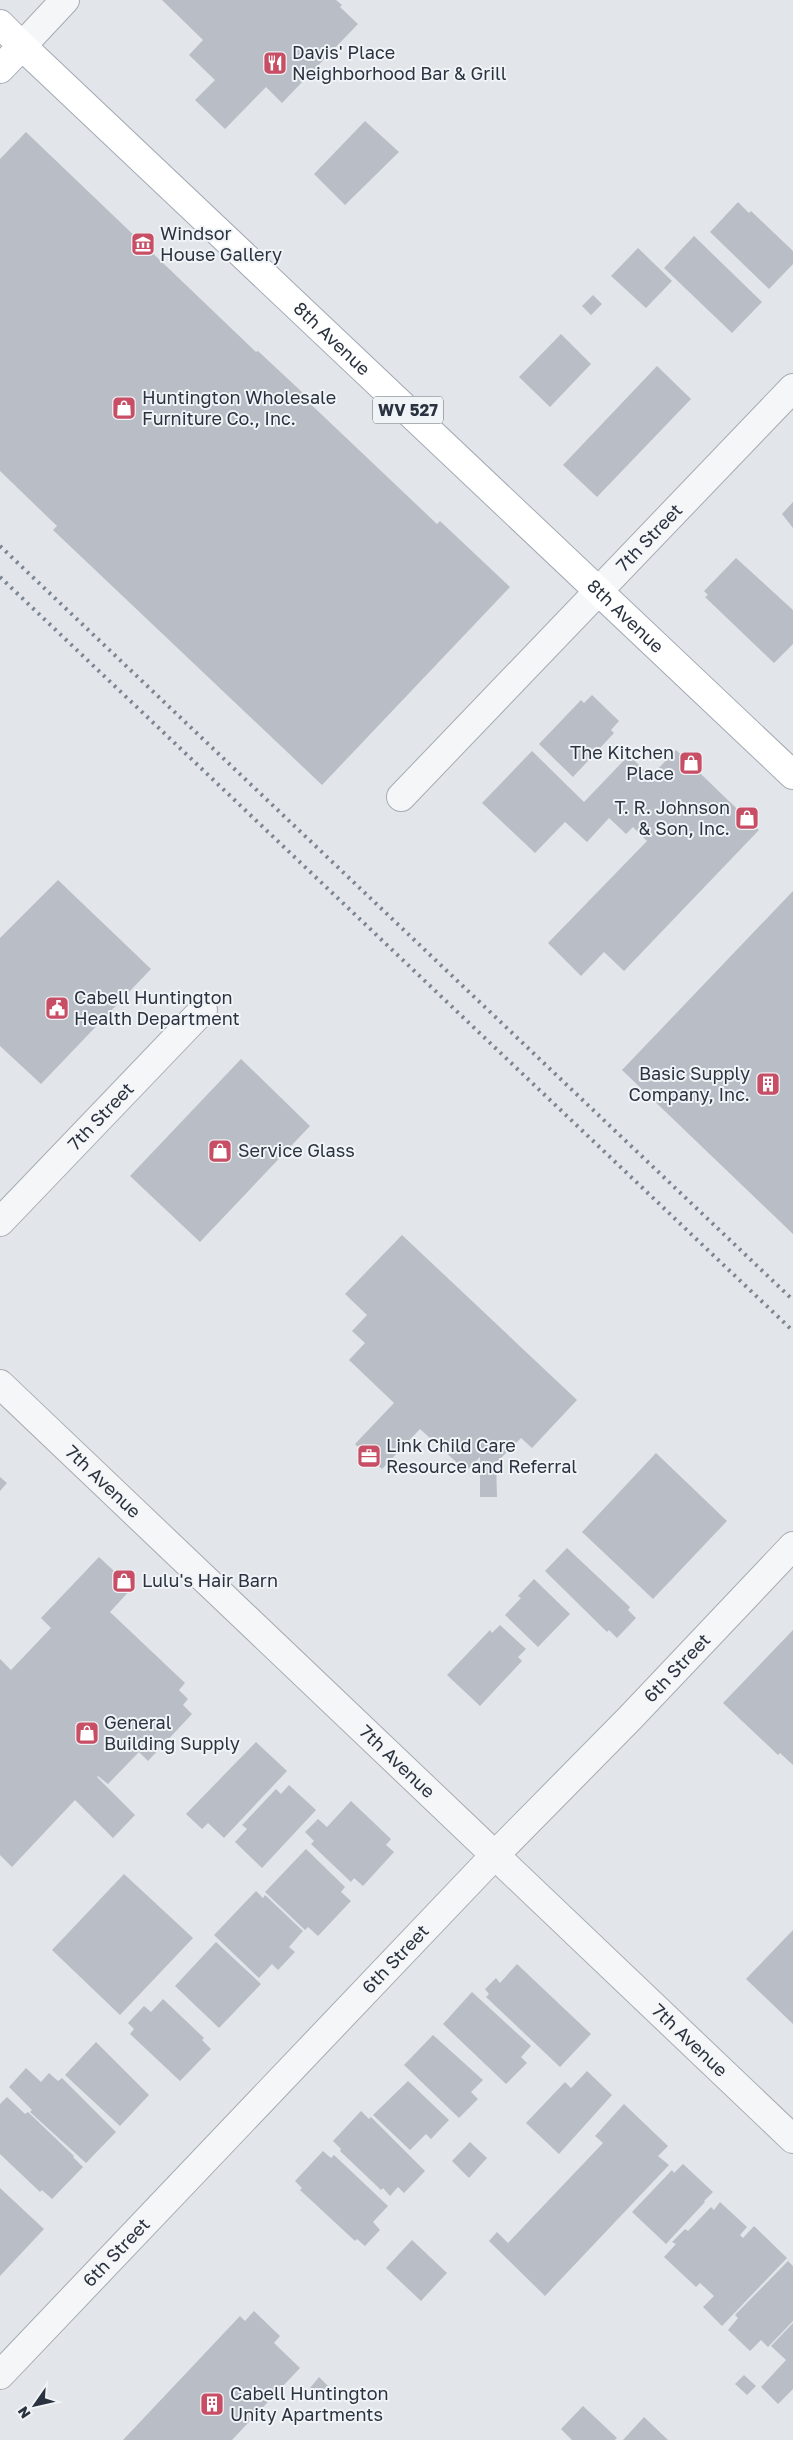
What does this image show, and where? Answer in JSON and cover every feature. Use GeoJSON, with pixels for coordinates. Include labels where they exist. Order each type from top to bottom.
{"type":"FeatureCollection","features":[{"type":"Feature","properties":{"kind":"main road","name":"8th Avenue"},"geometry":{"type":"LineString","coordinates":[[0,24],[793,775]]}},
{"type":"Feature","properties":{"kind":"main road"},"geometry":{"type":"LineString","coordinates":[[0,69],[22,46]]}},
{"type":"Feature","properties":{"kind":"street"},"geometry":{"type":"LineString","coordinates":[[22,46],[65,0]]}},
{"type":"Feature","properties":{"kind":"street","name":"7th Street"},"geometry":{"type":"LineString","coordinates":[[401,797],[793,388]]}},
{"type":"Feature","properties":{"kind":"street","name":"7th Street"},"geometry":{"type":"LineString","coordinates":[[0,1222],[203,1010]]}},
{"type":"Feature","properties":{"kind":"street","name":"7th Avenue"},"geometry":{"type":"LineString","coordinates":[[0,1384],[793,2139]]}},
{"type":"Feature","properties":{"kind":"street","name":"6th Street"},"geometry":{"type":"LineString","coordinates":[[0,2375],[495,1855],[630,1718],[793,1546]]}},
{"type":"Feature","properties":{"kind":"building","name":"Davis' Place Neighborhood Bar & Grill"},"geometry":{"type":"Polygon","coordinates":[[[162,0],[336,0],[342,5],[340,7],[358,24],[282,103],[266,87],[225,129],[195,100],[215,80],[189,55],[203,40],[162,0]]]}},
{"type":"Feature","properties":{"kind":"building"},"geometry":{"type":"Polygon","coordinates":[[[365,121],[399,152],[345,205],[314,174],[365,121]]]}},
{"type":"Feature","properties":{"kind":"building"},"geometry":{"type":"Polygon","coordinates":[[[26,132],[256,352],[258,351],[303,393],[301,395],[437,524],[440,521],[510,587],[322,785],[53,530],[57,526],[0,471],[0,159],[26,132]]]}},
{"type":"Feature","properties":{"kind":"building"},"geometry":{"type":"Polygon","coordinates":[[[738,202],[749,213],[751,211],[793,251],[793,264],[769,289],[710,232],[738,202]]]}},
{"type":"Feature","properties":{"kind":"building"},"geometry":{"type":"Polygon","coordinates":[[[694,236],[762,302],[732,333],[664,268],[694,236]]]}},
{"type":"Feature","properties":{"kind":"building"},"geometry":{"type":"Polygon","coordinates":[[[638,248],[672,281],[646,308],[611,276],[638,248]]]}},
{"type":"Feature","properties":{"kind":"building"},"geometry":{"type":"Polygon","coordinates":[[[593,295],[602,304],[591,315],[582,306],[593,295]]]}},
{"type":"Feature","properties":{"kind":"building"},"geometry":{"type":"Polygon","coordinates":[[[561,334],[591,364],[550,407],[519,377],[561,334]]]}},
{"type":"Feature","properties":{"kind":"building"},"geometry":{"type":"Polygon","coordinates":[[[657,366],[691,399],[597,497],[563,465],[657,366]]]}},
{"type":"Feature","properties":{"kind":"building"},"geometry":{"type":"Polygon","coordinates":[[[793,502],[793,528],[782,514],[793,502]]]}},
{"type":"Feature","properties":{"kind":"building"},"geometry":{"type":"Polygon","coordinates":[[[736,558],[793,610],[793,644],[774,663],[705,597],[708,595],[704,591],[736,558]]]}},
{"type":"Feature","properties":{"kind":"building"},"geometry":{"type":"Polygon","coordinates":[[[592,695],[619,721],[611,730],[614,733],[573,777],[539,744],[581,700],[584,703],[592,695]]]}},
{"type":"Feature","properties":{"kind":"building"},"geometry":{"type":"Polygon","coordinates":[[[676,750],[759,830],[624,971],[604,952],[581,976],[548,943],[647,841],[633,827],[626,834],[609,818],[587,842],[565,822],[535,853],[482,803],[532,751],[584,802],[629,755],[648,774],[652,771],[654,773],[676,750]]]}},
{"type":"Feature","properties":{"kind":"building","name":"Cabell Huntington Health Department"},"geometry":{"type":"Polygon","coordinates":[[[58,880],[151,969],[41,1084],[0,1046],[0,938],[58,880]]]}},
{"type":"Feature","properties":{"kind":"building"},"geometry":{"type":"Polygon","coordinates":[[[793,891],[793,1234],[622,1070],[793,891]]]}},
{"type":"Feature","properties":{"kind":"building","name":"Service Glass"},"geometry":{"type":"Polygon","coordinates":[[[241,1059],[310,1126],[200,1242],[130,1176],[241,1059]]]}},
{"type":"Feature","properties":{"kind":"building"},"geometry":{"type":"Polygon","coordinates":[[[402,1235],[577,1400],[532,1448],[521,1438],[496,1463],[497,1497],[480,1497],[480,1457],[466,1471],[420,1429],[382,1469],[355,1444],[394,1403],[349,1360],[365,1343],[352,1331],[367,1315],[345,1294],[402,1235]]]}},
{"type":"Feature","properties":{"kind":"building"},"geometry":{"type":"Polygon","coordinates":[[[656,1453],[727,1521],[653,1599],[582,1532],[656,1453]]]}},
{"type":"Feature","properties":{"kind":"building"},"geometry":{"type":"Polygon","coordinates":[[[0,1477],[7,1483],[0,1491],[0,1477]]]}},
{"type":"Feature","properties":{"kind":"building"},"geometry":{"type":"Polygon","coordinates":[[[567,1548],[630,1607],[628,1610],[636,1618],[617,1638],[609,1630],[607,1632],[545,1571],[567,1548]]]}},
{"type":"Feature","properties":{"kind":"building","name":"General Building Supply"},"geometry":{"type":"Polygon","coordinates":[[[99,1557],[132,1588],[110,1612],[185,1683],[179,1690],[188,1699],[183,1705],[192,1714],[148,1761],[139,1752],[108,1784],[97,1777],[135,1815],[113,1838],[75,1800],[12,1867],[0,1855],[0,1659],[11,1670],[51,1628],[41,1618],[99,1557]]]}},
{"type":"Feature","properties":{"kind":"building"},"geometry":{"type":"Polygon","coordinates":[[[534,1579],[570,1614],[538,1647],[505,1615],[521,1598],[518,1596],[534,1579]]]}},
{"type":"Feature","properties":{"kind":"building"},"geometry":{"type":"Polygon","coordinates":[[[500,1625],[526,1649],[518,1657],[522,1661],[480,1706],[447,1675],[490,1630],[492,1633],[500,1625]]]}},
{"type":"Feature","properties":{"kind":"building"},"geometry":{"type":"Polygon","coordinates":[[[793,1630],[793,1765],[780,1753],[778,1755],[723,1703],[793,1630]]]}},
{"type":"Feature","properties":{"kind":"building"},"geometry":{"type":"Polygon","coordinates":[[[256,1742],[287,1771],[224,1838],[208,1823],[202,1829],[186,1814],[256,1742]]]}},
{"type":"Feature","properties":{"kind":"building"},"geometry":{"type":"Polygon","coordinates":[[[289,1785],[316,1810],[262,1868],[235,1842],[247,1829],[242,1825],[276,1789],[281,1794],[289,1785]]]}},
{"type":"Feature","properties":{"kind":"building"},"geometry":{"type":"Polygon","coordinates":[[[351,1801],[391,1839],[386,1845],[394,1852],[363,1886],[354,1878],[351,1882],[311,1844],[314,1841],[305,1832],[318,1819],[327,1827],[351,1801]]]}},
{"type":"Feature","properties":{"kind":"building"},"geometry":{"type":"Polygon","coordinates":[[[306,1849],[345,1887],[341,1892],[351,1901],[318,1936],[308,1927],[305,1930],[265,1892],[306,1849]]]}},
{"type":"Feature","properties":{"kind":"building"},"geometry":{"type":"Polygon","coordinates":[[[124,1874],[193,1938],[120,2015],[52,1950],[124,1874]]]}},
{"type":"Feature","properties":{"kind":"building"},"geometry":{"type":"Polygon","coordinates":[[[256,1891],[263,1898],[265,1895],[303,1931],[289,1947],[295,1952],[278,1970],[272,1964],[259,1978],[214,1935],[256,1891]]]}},
{"type":"Feature","properties":{"kind":"building"},"geometry":{"type":"Polygon","coordinates":[[[793,1930],[793,2024],[746,1979],[793,1930]]]}},
{"type":"Feature","properties":{"kind":"building"},"geometry":{"type":"Polygon","coordinates":[[[216,1942],[261,1984],[219,2028],[175,1986],[216,1942]]]}},
{"type":"Feature","properties":{"kind":"building"},"geometry":{"type":"Polygon","coordinates":[[[517,1964],[591,2034],[560,2067],[486,1997],[489,1994],[485,1989],[496,1978],[500,1983],[517,1964]]]}},
{"type":"Feature","properties":{"kind":"building"},"geometry":{"type":"Polygon","coordinates":[[[472,1992],[531,2046],[521,2057],[527,2063],[506,2084],[443,2024],[472,1992]]]}},
{"type":"Feature","properties":{"kind":"building"},"geometry":{"type":"Polygon","coordinates":[[[163,1999],[204,2038],[202,2040],[211,2049],[180,2081],[130,2034],[134,2029],[128,2023],[144,2006],[151,2012],[163,1999]]]}},
{"type":"Feature","properties":{"kind":"building"},"geometry":{"type":"Polygon","coordinates":[[[433,2035],[483,2080],[471,2092],[478,2099],[459,2118],[404,2065],[433,2035]]]}},
{"type":"Feature","properties":{"kind":"building"},"geometry":{"type":"Polygon","coordinates":[[[96,2042],[149,2095],[120,2126],[65,2075],[96,2042]]]}},
{"type":"Feature","properties":{"kind":"building"},"geometry":{"type":"Polygon","coordinates":[[[26,2068],[41,2082],[49,2073],[58,2081],[62,2078],[116,2132],[86,2163],[30,2112],[32,2110],[9,2087],[26,2068]]]}},
{"type":"Feature","properties":{"kind":"building"},"geometry":{"type":"Polygon","coordinates":[[[587,2071],[612,2095],[559,2154],[526,2123],[565,2082],[571,2088],[587,2071]]]}},
{"type":"Feature","properties":{"kind":"building"},"geometry":{"type":"Polygon","coordinates":[[[408,2081],[449,2120],[431,2139],[426,2134],[410,2150],[373,2115],[408,2081]]]}},
{"type":"Feature","properties":{"kind":"building"},"geometry":{"type":"Polygon","coordinates":[[[7,2097],[25,2114],[28,2112],[83,2167],[52,2199],[42,2190],[40,2192],[0,2154],[0,2104],[7,2097]]]}},
{"type":"Feature","properties":{"kind":"building"},"geometry":{"type":"Polygon","coordinates":[[[624,2104],[668,2146],[658,2156],[669,2165],[545,2296],[489,2241],[497,2232],[508,2243],[603,2143],[595,2136],[624,2104]]]}},
{"type":"Feature","properties":{"kind":"building"},"geometry":{"type":"Polygon","coordinates":[[[361,2111],[369,2119],[371,2117],[425,2171],[404,2193],[398,2187],[390,2196],[383,2188],[381,2190],[340,2151],[341,2149],[333,2141],[361,2111]]]}},
{"type":"Feature","properties":{"kind":"building"},"geometry":{"type":"Polygon","coordinates":[[[470,2142],[487,2158],[469,2178],[452,2161],[470,2142]]]}},
{"type":"Feature","properties":{"kind":"building"},"geometry":{"type":"Polygon","coordinates":[[[323,2151],[331,2158],[334,2155],[388,2206],[373,2222],[380,2230],[365,2246],[357,2239],[355,2241],[300,2190],[302,2188],[295,2181],[323,2151]]]}},
{"type":"Feature","properties":{"kind":"building"},"geometry":{"type":"Polygon","coordinates":[[[683,2164],[713,2192],[666,2244],[632,2212],[672,2170],[674,2173],[683,2164]]]}},
{"type":"Feature","properties":{"kind":"building"},"geometry":{"type":"Polygon","coordinates":[[[0,2188],[44,2229],[0,2276],[0,2188]]]}},
{"type":"Feature","properties":{"kind":"building"},"geometry":{"type":"Polygon","coordinates":[[[720,2202],[747,2227],[740,2235],[743,2238],[754,2226],[787,2258],[722,2326],[703,2307],[714,2296],[700,2283],[696,2287],[664,2257],[676,2244],[672,2242],[685,2229],[688,2231],[711,2207],[714,2210],[720,2202]]]}},
{"type":"Feature","properties":{"kind":"building"},"geometry":{"type":"Polygon","coordinates":[[[412,2240],[447,2273],[421,2301],[386,2268],[412,2240]]]}},
{"type":"Feature","properties":{"kind":"building"},"geometry":{"type":"Polygon","coordinates":[[[788,2261],[793,2266],[793,2321],[768,2347],[761,2340],[750,2351],[728,2330],[738,2318],[735,2315],[788,2261]]]}},
{"type":"Feature","properties":{"kind":"building","name":"Cabell Huntington Unity Apartments"},"geometry":{"type":"Polygon","coordinates":[[[254,2311],[280,2336],[274,2343],[300,2368],[232,2440],[123,2440],[240,2316],[245,2321],[254,2311]]]}},
{"type":"Feature","properties":{"kind":"building"},"geometry":{"type":"Polygon","coordinates":[[[793,2323],[793,2389],[778,2404],[761,2387],[786,2360],[771,2346],[793,2323]]]}},
{"type":"Feature","properties":{"kind":"building"},"geometry":{"type":"Polygon","coordinates":[[[744,2375],[756,2386],[747,2395],[735,2384],[744,2375]]]}},
{"type":"Feature","properties":{"kind":"building"},"geometry":{"type":"Polygon","coordinates":[[[319,2377],[330,2388],[321,2398],[310,2388],[319,2377]]]}},
{"type":"Feature","properties":{"kind":"building"},"geometry":{"type":"Polygon","coordinates":[[[583,2406],[617,2438],[615,2440],[572,2440],[561,2429],[583,2406]]]}},
{"type":"Feature","properties":{"kind":"building"},"geometry":{"type":"Polygon","coordinates":[[[644,2417],[668,2440],[623,2440],[644,2417]]]}},
{"type":"Feature","properties":{"kind":"railway"},"geometry":{"type":"LineString","coordinates":[[0,546],[793,1300]]}},
{"type":"Feature","properties":{"kind":"railway"},"geometry":{"type":"LineString","coordinates":[[0,577],[793,1331]]}},
{"type":"Feature","properties":{"kind":"place","name":"Davis' Place Neighborhood Bar & Grill"},"geometry":{"type":"Point","coordinates":[275,63]}},
{"type":"Feature","properties":{"kind":"place","name":"Windsor House Gallery"},"geometry":{"type":"Point","coordinates":[143,244]}},
{"type":"Feature","properties":{"kind":"place","name":"Huntington Wholesale Furniture Co., Inc."},"geometry":{"type":"Point","coordinates":[124,408]}},
{"type":"Feature","properties":{"kind":"place","name":"The Kitchen Place"},"geometry":{"type":"Point","coordinates":[691,763]}},
{"type":"Feature","properties":{"kind":"place","name":"T. R. Johnson & Son, Inc."},"geometry":{"type":"Point","coordinates":[747,818]}},
{"type":"Feature","properties":{"kind":"place","name":"Cabell Huntington Health Department"},"geometry":{"type":"Point","coordinates":[57,1008]}},
{"type":"Feature","properties":{"kind":"place","name":"Basic Supply Company, Inc."},"geometry":{"type":"Point","coordinates":[768,1084]}},
{"type":"Feature","properties":{"kind":"place","name":"Service Glass"},"geometry":{"type":"Point","coordinates":[220,1151]}},
{"type":"Feature","properties":{"kind":"place","name":"Link Child Care Resource and Referral"},"geometry":{"type":"Point","coordinates":[369,1456]}},
{"type":"Feature","properties":{"kind":"place","name":"Lulu's Hair Barn"},"geometry":{"type":"Point","coordinates":[124,1581]}},
{"type":"Feature","properties":{"kind":"place","name":"General Building Supply"},"geometry":{"type":"Point","coordinates":[87,1733]}},
{"type":"Feature","properties":{"kind":"place","name":"Cabell Huntington Unity Apartments"},"geometry":{"type":"Point","coordinates":[212,2404]}}]}
